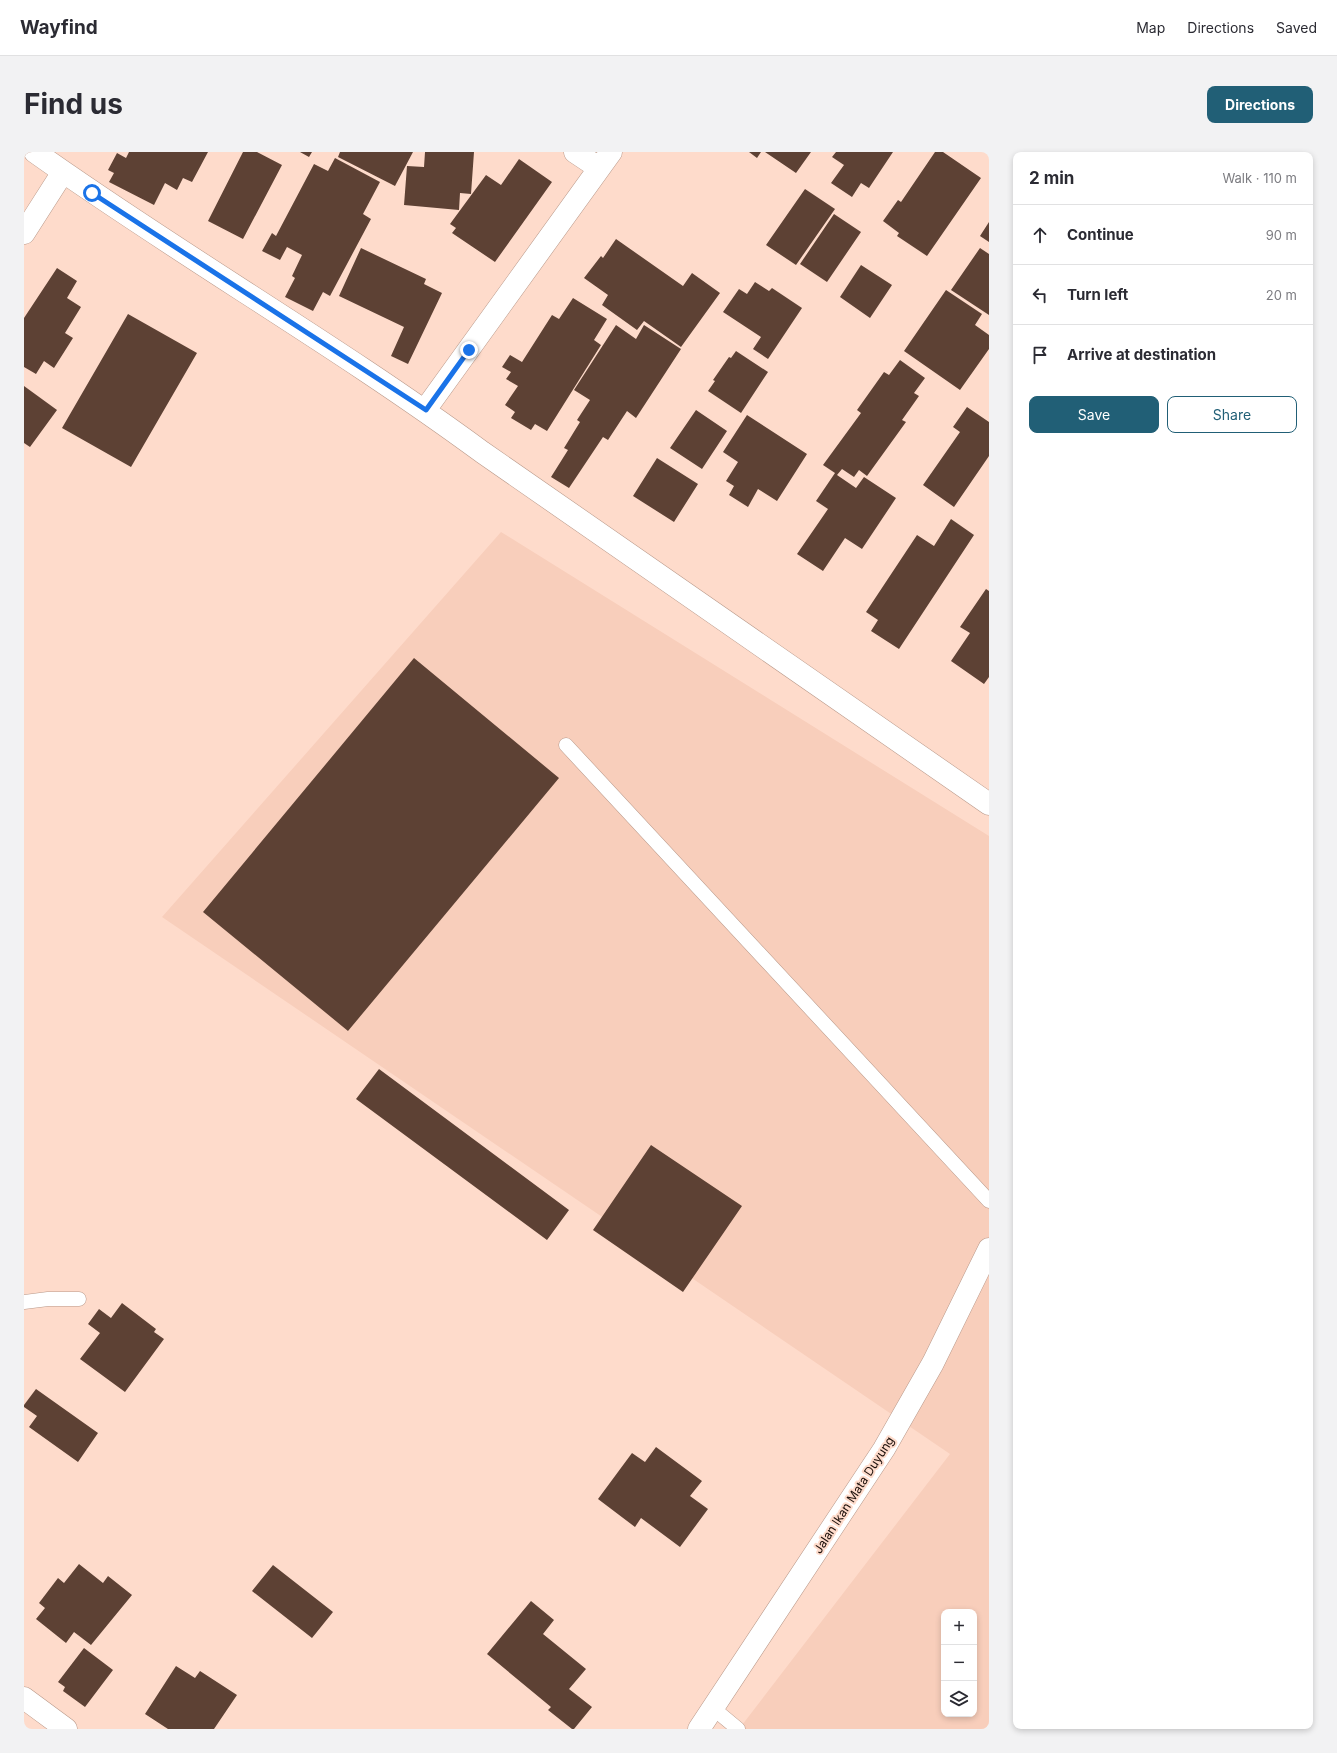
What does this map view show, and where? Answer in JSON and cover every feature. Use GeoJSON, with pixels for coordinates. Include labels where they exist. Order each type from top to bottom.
{"type":"FeatureCollection","features":[{"type":"Feature","properties":{"kind":"street"},"geometry":{"type":"LineString","coordinates":[[35,152],[92,193],[426,410],[482,452],[989,804]]}},
{"type":"Feature","properties":{"kind":"street"},"geometry":{"type":"LineString","coordinates":[[426,410],[605,160],[575,152]]}},
{"type":"Feature","properties":{"kind":"street"},"geometry":{"type":"LineString","coordinates":[[24,233],[63,172]]}},
{"type":"Feature","properties":{"kind":"street","name":"Jalan Ikan Mata Duyung"},"geometry":{"type":"LineString","coordinates":[[699,1729],[714,1709],[884,1449],[933,1363],[989,1250]]}},
{"type":"Feature","properties":{"kind":"street"},"geometry":{"type":"LineString","coordinates":[[24,1698],[66,1729]]}},
{"type":"Feature","properties":{"kind":"lane"},"geometry":{"type":"LineString","coordinates":[[566,745],[989,1201]]}},
{"type":"Feature","properties":{"kind":"lane"},"geometry":{"type":"LineString","coordinates":[[24,1302],[48,1299],[79,1299]]}},
{"type":"Feature","properties":{"kind":"lane"},"geometry":{"type":"LineString","coordinates":[[714,1709],[738,1729]]}},
{"type":"Feature","properties":{"kind":"shaded area"},"geometry":{"type":"Polygon","coordinates":[[[501,532],[989,836],[989,1729],[739,1729],[950,1454],[162,917],[501,532]]]}},
{"type":"Feature","properties":{"kind":"building"},"geometry":{"type":"Polygon","coordinates":[[[129,152],[208,152],[192,182],[183,178],[177,190],[165,183],[154,205],[109,182],[114,173],[108,170],[117,153],[126,158],[129,152]]]}},
{"type":"Feature","properties":{"kind":"building"},"geometry":{"type":"Polygon","coordinates":[[[243,152],[257,152],[282,165],[243,239],[208,221],[243,152]]]}},
{"type":"Feature","properties":{"kind":"building"},"geometry":{"type":"Polygon","coordinates":[[[300,152],[312,152],[309,157],[300,152]]]}},
{"type":"Feature","properties":{"kind":"building"},"geometry":{"type":"Polygon","coordinates":[[[340,152],[413,152],[395,186],[338,157],[340,152]]]}},
{"type":"Feature","properties":{"kind":"building"},"geometry":{"type":"Polygon","coordinates":[[[425,152],[474,152],[471,194],[460,193],[459,210],[404,205],[407,166],[424,167],[425,152]]]}},
{"type":"Feature","properties":{"kind":"building"},"geometry":{"type":"Polygon","coordinates":[[[749,152],[761,152],[757,158],[749,152]]]}},
{"type":"Feature","properties":{"kind":"building"},"geometry":{"type":"Polygon","coordinates":[[[765,152],[811,152],[796,173],[765,152]]]}},
{"type":"Feature","properties":{"kind":"building"},"geometry":{"type":"Polygon","coordinates":[[[836,152],[893,152],[869,188],[861,183],[852,197],[831,183],[844,165],[832,157],[836,152]]]}},
{"type":"Feature","properties":{"kind":"building"},"geometry":{"type":"Polygon","coordinates":[[[935,152],[943,152],[981,178],[927,256],[897,236],[899,233],[883,221],[898,200],[901,202],[935,152]]]}},
{"type":"Feature","properties":{"kind":"building"},"geometry":{"type":"Polygon","coordinates":[[[335,158],[380,182],[363,214],[371,219],[330,296],[323,292],[313,311],[285,297],[295,278],[292,276],[302,255],[287,247],[280,260],[262,251],[272,233],[276,236],[314,164],[328,171],[335,158]]]}},
{"type":"Feature","properties":{"kind":"building"},"geometry":{"type":"Polygon","coordinates":[[[519,159],[552,182],[495,262],[452,233],[456,228],[450,224],[486,175],[501,185],[519,159]]]}},
{"type":"Feature","properties":{"kind":"building"},"geometry":{"type":"Polygon","coordinates":[[[805,189],[835,209],[796,265],[766,245],[805,189]]]}},
{"type":"Feature","properties":{"kind":"building"},"geometry":{"type":"Polygon","coordinates":[[[834,214],[861,232],[827,282],[800,264],[834,214]]]}},
{"type":"Feature","properties":{"kind":"building"},"geometry":{"type":"Polygon","coordinates":[[[989,222],[989,242],[980,236],[989,222]]]}},
{"type":"Feature","properties":{"kind":"building"},"geometry":{"type":"Polygon","coordinates":[[[616,239],[683,286],[692,273],[720,293],[681,347],[644,321],[637,330],[602,305],[608,295],[584,278],[601,256],[603,258],[616,239]]]}},
{"type":"Feature","properties":{"kind":"building"},"geometry":{"type":"Polygon","coordinates":[[[361,248],[426,279],[424,284],[442,293],[408,364],[391,356],[404,327],[339,296],[361,248]]]}},
{"type":"Feature","properties":{"kind":"building"},"geometry":{"type":"Polygon","coordinates":[[[980,248],[989,254],[989,315],[951,290],[980,248]]]}},
{"type":"Feature","properties":{"kind":"building"},"geometry":{"type":"Polygon","coordinates":[[[861,265],[892,285],[870,318],[840,297],[861,265]]]}},
{"type":"Feature","properties":{"kind":"building"},"geometry":{"type":"Polygon","coordinates":[[[57,268],[77,281],[67,298],[81,307],[65,333],[73,338],[54,368],[44,361],[36,374],[24,367],[24,318],[57,268]]]}},
{"type":"Feature","properties":{"kind":"building"},"geometry":{"type":"Polygon","coordinates":[[[755,282],[769,291],[772,288],[802,308],[768,359],[753,349],[761,337],[723,312],[739,289],[747,294],[755,282]]]}},
{"type":"Feature","properties":{"kind":"building"},"geometry":{"type":"Polygon","coordinates":[[[946,290],[982,314],[975,325],[989,335],[989,349],[960,390],[904,351],[946,290]]]}},
{"type":"Feature","properties":{"kind":"building"},"geometry":{"type":"Polygon","coordinates":[[[573,298],[607,319],[594,340],[601,345],[547,431],[535,424],[531,430],[511,418],[515,412],[505,405],[518,386],[506,379],[511,372],[502,367],[510,355],[522,362],[552,315],[559,319],[573,298]]]}},
{"type":"Feature","properties":{"kind":"building"},"geometry":{"type":"Polygon","coordinates":[[[128,314],[197,353],[131,467],[62,428],[128,314]]]}},
{"type":"Feature","properties":{"kind":"building"},"geometry":{"type":"Polygon","coordinates":[[[616,325],[636,339],[644,325],[681,349],[636,418],[627,411],[608,440],[603,437],[569,488],[551,477],[568,450],[564,448],[580,422],[577,420],[590,400],[574,390],[616,325]]]}},
{"type":"Feature","properties":{"kind":"building"},"geometry":{"type":"Polygon","coordinates":[[[736,351],[768,372],[741,413],[708,391],[715,381],[713,380],[729,357],[731,358],[736,351]]]}},
{"type":"Feature","properties":{"kind":"building"},"geometry":{"type":"Polygon","coordinates":[[[900,360],[925,378],[914,393],[919,396],[902,420],[906,422],[867,476],[859,470],[854,477],[842,469],[837,475],[856,488],[864,477],[896,498],[862,549],[845,538],[823,571],[797,554],[828,509],[816,501],[835,473],[823,465],[861,413],[857,410],[884,372],[889,375],[900,360]]]}},
{"type":"Feature","properties":{"kind":"building"},"geometry":{"type":"Polygon","coordinates":[[[24,386],[57,410],[30,447],[24,443],[24,386]]]}},
{"type":"Feature","properties":{"kind":"building"},"geometry":{"type":"Polygon","coordinates":[[[967,407],[989,422],[989,456],[954,507],[923,485],[960,432],[953,427],[967,407]]]}},
{"type":"Feature","properties":{"kind":"building"},"geometry":{"type":"Polygon","coordinates":[[[696,410],[727,431],[702,469],[670,448],[696,410]]]}},
{"type":"Feature","properties":{"kind":"building"},"geometry":{"type":"Polygon","coordinates":[[[747,415],[807,454],[777,501],[758,489],[748,507],[729,495],[734,486],[726,481],[738,462],[723,452],[747,415]]]}},
{"type":"Feature","properties":{"kind":"building"},"geometry":{"type":"Polygon","coordinates":[[[657,458],[698,484],[674,522],[633,496],[657,458]]]}},
{"type":"Feature","properties":{"kind":"building"},"geometry":{"type":"Polygon","coordinates":[[[951,519],[974,535],[899,649],[871,631],[878,620],[866,612],[917,535],[934,546],[951,519]]]}},
{"type":"Feature","properties":{"kind":"building"},"geometry":{"type":"Polygon","coordinates":[[[986,589],[989,591],[989,677],[984,684],[951,661],[970,633],[960,627],[986,589]]]}},
{"type":"Feature","properties":{"kind":"building"},"geometry":{"type":"Polygon","coordinates":[[[414,658],[559,778],[348,1031],[203,912],[414,658]]]}},
{"type":"Feature","properties":{"kind":"building"},"geometry":{"type":"Polygon","coordinates":[[[379,1069],[569,1210],[547,1240],[356,1099],[379,1069]]]}},
{"type":"Feature","properties":{"kind":"building"},"geometry":{"type":"Polygon","coordinates":[[[651,1145],[742,1206],[683,1292],[593,1230],[651,1145]]]}},
{"type":"Feature","properties":{"kind":"building"},"geometry":{"type":"Polygon","coordinates":[[[122,1303],[156,1329],[154,1332],[164,1339],[125,1392],[80,1359],[100,1333],[88,1324],[99,1309],[111,1318],[122,1303]]]}},
{"type":"Feature","properties":{"kind":"building"},"geometry":{"type":"Polygon","coordinates":[[[36,1389],[98,1433],[78,1462],[29,1427],[37,1416],[24,1407],[24,1405],[36,1389]]]}},
{"type":"Feature","properties":{"kind":"building"},"geometry":{"type":"Polygon","coordinates":[[[656,1447],[702,1481],[690,1496],[708,1509],[680,1547],[641,1518],[635,1527],[598,1499],[632,1453],[645,1462],[656,1447]]]}},
{"type":"Feature","properties":{"kind":"building"},"geometry":{"type":"Polygon","coordinates":[[[79,1564],[103,1583],[108,1576],[132,1595],[91,1645],[74,1632],[66,1643],[36,1619],[45,1608],[39,1603],[58,1578],[64,1583],[79,1564]]]}},
{"type":"Feature","properties":{"kind":"building"},"geometry":{"type":"Polygon","coordinates":[[[273,1565],[333,1612],[312,1638],[252,1591],[273,1565]]]}},
{"type":"Feature","properties":{"kind":"building"},"geometry":{"type":"Polygon","coordinates":[[[531,1601],[554,1620],[543,1634],[586,1669],[569,1689],[592,1707],[574,1729],[548,1710],[551,1707],[487,1654],[531,1601]]]}},
{"type":"Feature","properties":{"kind":"building"},"geometry":{"type":"Polygon","coordinates":[[[84,1648],[113,1670],[85,1707],[63,1691],[65,1687],[58,1682],[84,1648]]]}},
{"type":"Feature","properties":{"kind":"building"},"geometry":{"type":"Polygon","coordinates":[[[176,1666],[195,1678],[200,1671],[237,1695],[214,1729],[168,1729],[145,1714],[176,1666]]]}},
{"type":"Feature","properties":{"kind":"route"},"geometry":{"type":"LineString","coordinates":[[92,193],[426,410],[469,350]]}}]}
